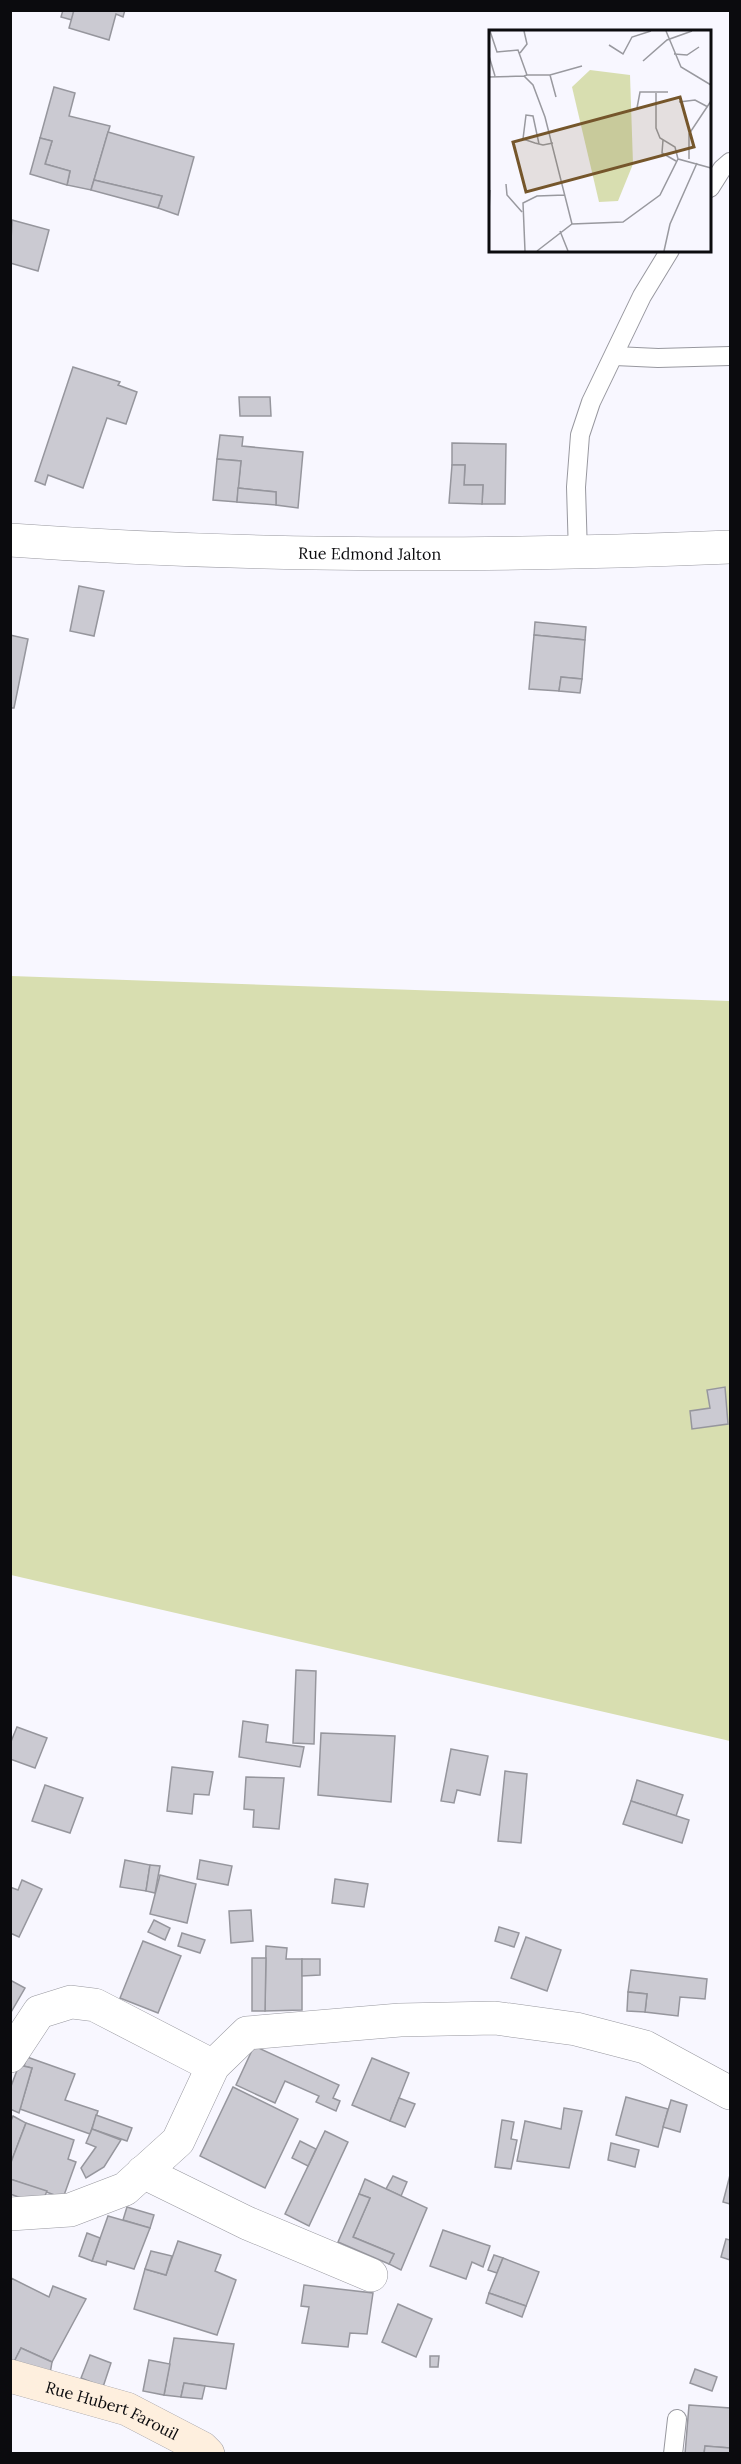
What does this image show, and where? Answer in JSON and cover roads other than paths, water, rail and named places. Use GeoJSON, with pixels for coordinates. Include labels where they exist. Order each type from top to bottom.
{"type":"FeatureCollection","features":[{"type":"Feature","properties":{"kind":"street","name":"Rue Edmond Jalton"},"geometry":{"type":"LineString","coordinates":[[10,540],[143,549],[578,554],[730,548]]}},
{"type":"Feature","properties":{"kind":"street"},"geometry":{"type":"LineString","coordinates":[[10,2056],[39,2012],[71,2002],[95,2004],[213,2066]]}},
{"type":"Feature","properties":{"kind":"street"},"geometry":{"type":"LineString","coordinates":[[10,2214],[70,2210],[125,2189],[178,2141],[213,2066],[247,2033],[400,2020],[495,2018],[576,2029],[645,2047],[730,2093]]}},
{"type":"Feature","properties":{"kind":"street"},"geometry":{"type":"LineString","coordinates":[[144,2172],[247,2223],[371,2275]]}},
{"type":"Feature","properties":{"kind":"street","name":"Rue Hubert Farouil"},"geometry":{"type":"LineString","coordinates":[[10,2376],[127,2409],[202,2448],[208,2454]]}},
{"type":"Feature","properties":{"kind":"lane"},"geometry":{"type":"LineString","coordinates":[[711,186],[722,169],[730,162]]}},
{"type":"Feature","properties":{"kind":"lane"},"geometry":{"type":"LineString","coordinates":[[578,554],[576,487],[580,435],[591,402],[642,296],[669,252]]}},
{"type":"Feature","properties":{"kind":"lane"},"geometry":{"type":"LineString","coordinates":[[615,356],[658,358],[730,356]]}},
{"type":"Feature","properties":{"kind":"lane"},"geometry":{"type":"LineString","coordinates":[[673,2454],[677,2420]]}}]}
